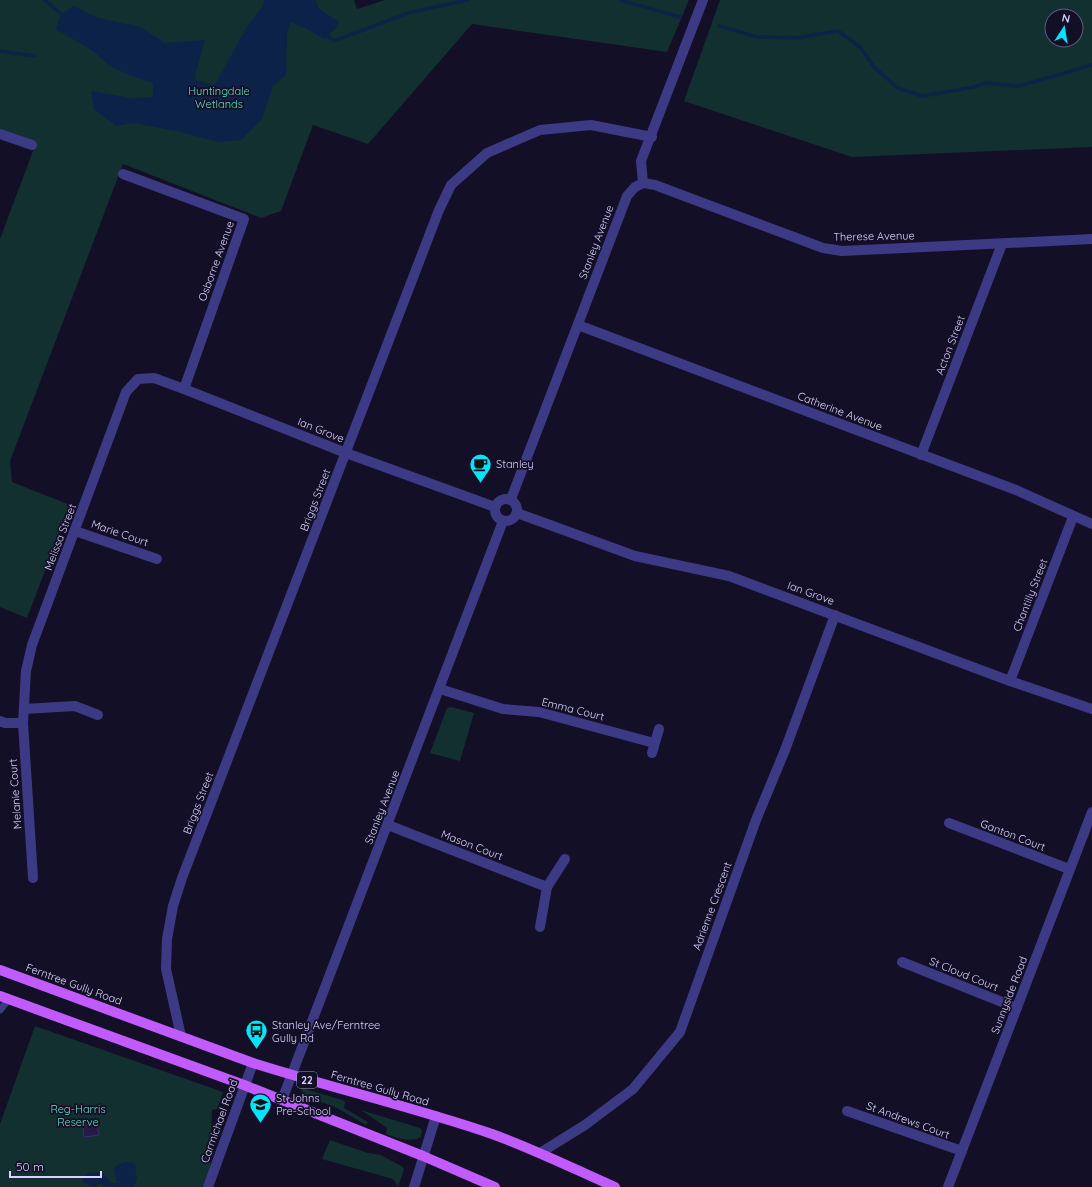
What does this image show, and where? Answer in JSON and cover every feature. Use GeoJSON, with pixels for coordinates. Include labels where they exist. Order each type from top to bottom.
{"type":"FeatureCollection","features":[{"type":"Feature","properties":{"kind":"main road","name":"Ferntree Gully Road"},"geometry":{"type":"LineString","coordinates":[[0,970],[253,1063],[292,1076],[436,1116],[493,1135],[540,1153],[615,1187]]}},
{"type":"Feature","properties":{"kind":"main road"},"geometry":{"type":"LineString","coordinates":[[4,998],[244,1085],[423,1156],[495,1187]]}},
{"type":"Feature","properties":{"kind":"street"},"geometry":{"type":"LineString","coordinates":[[643,183],[641,161],[652,137],[703,0]]}},
{"type":"Feature","properties":{"kind":"street","name":"Briggs Street"},"geometry":{"type":"LineString","coordinates":[[181,1036],[166,969],[167,939],[173,906],[182,878],[439,210],[451,185],[487,153],[540,130],[591,125],[652,137]]}},
{"type":"Feature","properties":{"kind":"street"},"geometry":{"type":"LineString","coordinates":[[0,134],[32,145]]}},
{"type":"Feature","properties":{"kind":"street","name":"Osborne Avenue"},"geometry":{"type":"LineString","coordinates":[[123,174],[244,219],[184,389]]}},
{"type":"Feature","properties":{"kind":"street","name":"Therese Avenue"},"geometry":{"type":"LineString","coordinates":[[643,183],[656,185],[822,248],[842,251],[1092,239]]}},
{"type":"Feature","properties":{"kind":"street","name":"Stanley Avenue"},"geometry":{"type":"LineString","coordinates":[[511,499],[626,196],[635,186],[643,183]]}},
{"type":"Feature","properties":{"kind":"street","name":"Acton Street"},"geometry":{"type":"LineString","coordinates":[[921,455],[1002,244]]}},
{"type":"Feature","properties":{"kind":"street","name":"Catherine Avenue"},"geometry":{"type":"LineString","coordinates":[[578,325],[1016,490],[1092,524]]}},
{"type":"Feature","properties":{"kind":"street","name":"Ian Grove"},"geometry":{"type":"LineString","coordinates":[[138,379],[154,378],[346,453],[495,507]]}},
{"type":"Feature","properties":{"kind":"street","name":"Melissa Street"},"geometry":{"type":"LineString","coordinates":[[24,709],[26,671],[32,645],[126,392],[138,379]]}},
{"type":"Feature","properties":{"kind":"street"},"geometry":{"type":"LineString","coordinates":[[502,499],[511,499],[517,506],[517,513],[514,519],[503,521],[497,516],[495,507],[502,499]]}},
{"type":"Feature","properties":{"kind":"street","name":"Ian Grove"},"geometry":{"type":"LineString","coordinates":[[517,513],[635,556],[729,576],[1010,681],[1092,709]]}},
{"type":"Feature","properties":{"kind":"street","name":"Chantilly Street"},"geometry":{"type":"LineString","coordinates":[[1010,681],[1074,516]]}},
{"type":"Feature","properties":{"kind":"street","name":"Stanley Avenue"},"geometry":{"type":"LineString","coordinates":[[282,1100],[503,521]]}},
{"type":"Feature","properties":{"kind":"street","name":"Marie Court"},"geometry":{"type":"LineString","coordinates":[[75,531],[157,559]]}},
{"type":"Feature","properties":{"kind":"street","name":"Adrienne Crescent"},"geometry":{"type":"LineString","coordinates":[[540,1153],[585,1124],[633,1090],[680,1032],[756,820],[785,750],[835,615]]}},
{"type":"Feature","properties":{"kind":"street","name":"Emma Court"},"geometry":{"type":"LineString","coordinates":[[440,689],[502,709],[539,712],[653,748],[659,728]]}},
{"type":"Feature","properties":{"kind":"street"},"geometry":{"type":"LineString","coordinates":[[24,709],[75,706],[98,715]]}},
{"type":"Feature","properties":{"kind":"street","name":"Melanie Court"},"geometry":{"type":"LineString","coordinates":[[24,709],[23,724],[33,878]]}},
{"type":"Feature","properties":{"kind":"street"},"geometry":{"type":"LineString","coordinates":[[0,721],[5,723],[23,724]]}},
{"type":"Feature","properties":{"kind":"street","name":"Sunnyside Road"},"geometry":{"type":"LineString","coordinates":[[948,1187],[1092,812]]}},
{"type":"Feature","properties":{"kind":"street","name":"Ganton Court"},"geometry":{"type":"LineString","coordinates":[[949,823],[1069,870]]}},
{"type":"Feature","properties":{"kind":"street","name":"Mason Court"},"geometry":{"type":"LineString","coordinates":[[388,825],[547,887]]}},
{"type":"Feature","properties":{"kind":"street"},"geometry":{"type":"LineString","coordinates":[[540,927],[547,887],[565,859]]}},
{"type":"Feature","properties":{"kind":"street","name":"St Cloud Court"},"geometry":{"type":"LineString","coordinates":[[902,962],[1017,1008]]}},
{"type":"Feature","properties":{"kind":"street","name":"Carmichael Road"},"geometry":{"type":"LineString","coordinates":[[208,1187],[253,1063]]}},
{"type":"Feature","properties":{"kind":"street","name":"St Andrews Court"},"geometry":{"type":"LineString","coordinates":[[847,1111],[962,1151]]}},
{"type":"Feature","properties":{"kind":"street"},"geometry":{"type":"LineString","coordinates":[[414,1187],[436,1116]]}},
{"type":"Feature","properties":{"kind":"lane"},"geometry":{"type":"LineString","coordinates":[[0,1010],[4,998]]}},
{"type":"Feature","properties":{"kind":"green space","name":"Huntingdale Wetlands"},"geometry":{"type":"Polygon","coordinates":[[[0,0],[354,0],[357,9],[385,0],[689,0],[667,52],[472,24],[368,144],[313,125],[281,211],[261,218],[123,164],[10,461],[12,482],[70,505],[27,618],[0,607],[0,239],[36,143],[0,129],[0,0]]]}},
{"type":"Feature","properties":{"kind":"green space"},"geometry":{"type":"Polygon","coordinates":[[[720,0],[1092,0],[1092,147],[852,157],[684,101],[720,0]]]}},
{"type":"Feature","properties":{"kind":"green space"},"geometry":{"type":"Polygon","coordinates":[[[451,707],[474,713],[460,761],[430,753],[447,708],[451,707]]]}},
{"type":"Feature","properties":{"kind":"green space","name":"Reg-Harris Reserve"},"geometry":{"type":"Polygon","coordinates":[[[35,1026],[223,1092],[217,1109],[212,1110],[210,1180],[208,1187],[0,1187],[0,1124],[35,1026]]]}},
{"type":"Feature","properties":{"kind":"green space"},"geometry":{"type":"Polygon","coordinates":[[[302,1088],[342,1100],[345,1102],[344,1108],[368,1122],[366,1125],[337,1108],[301,1094],[302,1088]]]}},
{"type":"Feature","properties":{"kind":"green space"},"geometry":{"type":"Polygon","coordinates":[[[361,1110],[420,1128],[422,1130],[421,1137],[408,1140],[386,1134],[387,1128],[361,1110]]]}},
{"type":"Feature","properties":{"kind":"green space"},"geometry":{"type":"Polygon","coordinates":[[[330,1140],[368,1153],[381,1155],[403,1167],[404,1169],[398,1187],[393,1179],[322,1159],[330,1140]]]}},
{"type":"Feature","properties":{"kind":"water"},"geometry":{"type":"Polygon","coordinates":[[[264,0],[316,0],[318,8],[339,22],[335,29],[324,39],[291,22],[287,32],[286,75],[273,86],[262,119],[241,140],[219,142],[176,131],[134,123],[116,126],[94,109],[91,91],[131,98],[153,97],[153,83],[132,76],[110,66],[93,51],[56,30],[61,14],[74,6],[98,18],[141,27],[165,43],[205,40],[194,79],[214,86],[248,25],[263,6],[264,0]]]}},
{"type":"Feature","properties":{"kind":"water"},"geometry":{"type":"Polygon","coordinates":[[[127,1162],[134,1163],[137,1168],[135,1171],[137,1178],[134,1187],[110,1187],[100,1184],[93,1187],[85,1184],[82,1180],[89,1173],[94,1172],[104,1174],[111,1183],[117,1183],[114,1168],[119,1164],[127,1162]]]}},
{"type":"Feature","properties":{"kind":"building"},"geometry":{"type":"Polygon","coordinates":[[[97,1124],[99,1135],[84,1137],[83,1126],[97,1124]]]}},
{"type":"Feature","properties":{"kind":"waterway"},"geometry":{"type":"LineString","coordinates":[[45,0],[61,14]]}},
{"type":"Feature","properties":{"kind":"waterway"},"geometry":{"type":"LineString","coordinates":[[324,34],[334,41],[408,13],[468,0]]}},
{"type":"Feature","properties":{"kind":"waterway"},"geometry":{"type":"LineString","coordinates":[[620,0],[680,17]]}},
{"type":"Feature","properties":{"kind":"waterway"},"geometry":{"type":"LineString","coordinates":[[719,26],[758,37],[796,38],[838,31],[860,47],[875,68],[898,88],[922,96],[974,87],[985,83],[1019,86],[1092,65]]}},
{"type":"Feature","properties":{"kind":"waterway"},"geometry":{"type":"LineString","coordinates":[[0,51],[34,56]]}},
{"type":"Feature","properties":{"kind":"place","name":"Stanley"},"geometry":{"type":"Point","coordinates":[480,484]}},
{"type":"Feature","properties":{"kind":"place","name":"Stanley Ave/Ferntree Gully Rd"},"geometry":{"type":"Point","coordinates":[256,1050]}},
{"type":"Feature","properties":{"kind":"place","name":"St Johns Pre-School"},"geometry":{"type":"Point","coordinates":[261,1124]}}]}
